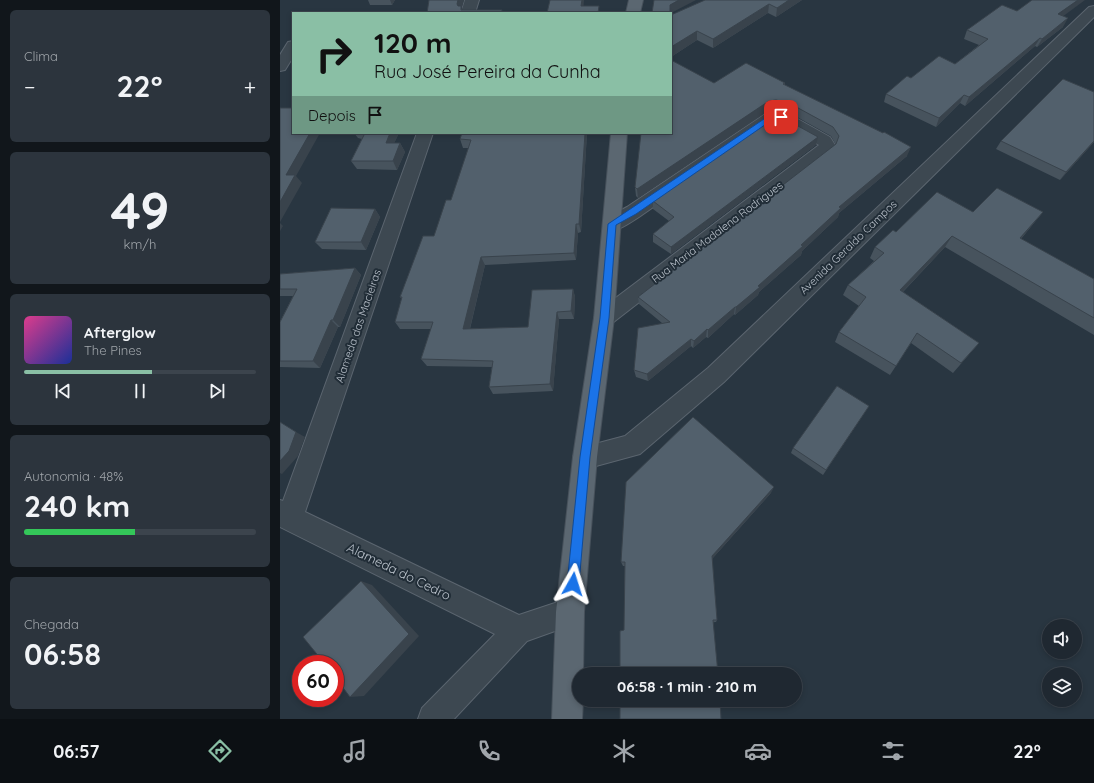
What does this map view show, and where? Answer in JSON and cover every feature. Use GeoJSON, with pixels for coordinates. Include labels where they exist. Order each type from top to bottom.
{"type":"FeatureCollection","features":[{"type":"Feature","properties":{"kind":"main road"},"geometry":{"type":"LineString","coordinates":[[632,12],[636,0]]}},
{"type":"Feature","properties":{"kind":"main road"},"geometry":{"type":"LineString","coordinates":[[567,719],[570,612],[585,457],[604,318],[619,134]]}},
{"type":"Feature","properties":{"kind":"street"},"geometry":{"type":"LineString","coordinates":[[468,12],[472,0]]}},
{"type":"Feature","properties":{"kind":"street","name":"Avenida Geraldo Campos"},"geometry":{"type":"LineString","coordinates":[[585,457],[631,446],[716,375],[1094,10]]}},
{"type":"Feature","properties":{"kind":"street"},"geometry":{"type":"LineString","coordinates":[[280,66],[292,47]]}},
{"type":"Feature","properties":{"kind":"street","name":"Rua Maria Madalena Rodrigues"},"geometry":{"type":"LineString","coordinates":[[604,318],[827,148],[827,145],[824,141],[781,117],[774,116],[633,212],[612,224]]}},
{"type":"Feature","properties":{"kind":"street","name":"Alameda das Macieiras"},"geometry":{"type":"LineString","coordinates":[[285,515],[426,134]]}},
{"type":"Feature","properties":{"kind":"street","name":"Alameda do Cedro"},"geometry":{"type":"LineString","coordinates":[[285,515],[518,630]]}},
{"type":"Feature","properties":{"kind":"street"},"geometry":{"type":"LineString","coordinates":[[433,719],[518,630],[570,612]]}},
{"type":"Feature","properties":{"kind":"building"},"geometry":{"type":"Polygon","coordinates":[[[429,0],[458,0],[457,4],[458,6],[461,6],[461,10],[502,10],[501,12],[427,12],[429,0]]]}},
{"type":"Feature","properties":{"kind":"building"},"geometry":{"type":"Polygon","coordinates":[[[550,0],[582,0],[581,6],[599,6],[598,12],[547,12],[550,0]]]}},
{"type":"Feature","properties":{"kind":"building"},"geometry":{"type":"Polygon","coordinates":[[[654,0],[679,0],[670,5],[670,12],[652,12],[654,0]]]}},
{"type":"Feature","properties":{"kind":"building"},"geometry":{"type":"Polygon","coordinates":[[[705,0],[789,0],[777,8],[769,4],[713,39],[697,31],[672,46],[672,15],[705,0]]]}},
{"type":"Feature","properties":{"kind":"building"},"geometry":{"type":"Polygon","coordinates":[[[1032,0],[1078,0],[1058,14],[1068,18],[1042,39],[1040,38],[969,97],[964,95],[939,118],[886,94],[907,76],[911,78],[939,56],[955,64],[988,39],[967,30],[1002,5],[1017,11],[1032,0]]]}},
{"type":"Feature","properties":{"kind":"building"},"geometry":{"type":"Polygon","coordinates":[[[672,61],[714,83],[746,63],[785,83],[783,84],[883,133],[884,132],[911,147],[839,207],[841,208],[801,245],[803,246],[758,286],[760,287],[694,341],[691,339],[647,374],[634,370],[638,328],[670,322],[638,297],[836,144],[839,136],[833,127],[789,103],[776,100],[769,101],[637,189],[635,187],[641,134],[672,134],[672,61]]]}},
{"type":"Feature","properties":{"kind":"building"},"geometry":{"type":"Polygon","coordinates":[[[1063,79],[1094,92],[1094,141],[1066,172],[1001,141],[1063,79]]]}},
{"type":"Feature","properties":{"kind":"building"},"geometry":{"type":"Polygon","coordinates":[[[280,108],[292,108],[292,134],[309,134],[286,175],[295,175],[280,202],[280,108]]]}},
{"type":"Feature","properties":{"kind":"building"},"geometry":{"type":"Polygon","coordinates":[[[778,115],[818,137],[671,247],[653,234],[674,217],[653,201],[778,115]]]}},
{"type":"Feature","properties":{"kind":"building"},"geometry":{"type":"Polygon","coordinates":[[[364,134],[390,134],[386,143],[400,143],[393,161],[351,161],[364,134]]]}},
{"type":"Feature","properties":{"kind":"building"},"geometry":{"type":"Polygon","coordinates":[[[462,134],[585,134],[579,224],[576,224],[574,253],[481,257],[463,329],[528,327],[532,290],[573,289],[571,311],[557,312],[550,384],[489,387],[493,361],[421,359],[433,322],[395,322],[402,297],[400,297],[423,236],[434,236],[446,200],[451,200],[471,140],[460,139],[462,134]]]}},
{"type":"Feature","properties":{"kind":"building"},"geometry":{"type":"Polygon","coordinates":[[[997,188],[1043,212],[1020,238],[1094,279],[1094,318],[952,236],[900,290],[979,343],[961,363],[917,333],[896,366],[839,332],[866,297],[848,285],[884,253],[875,247],[893,230],[896,232],[937,192],[973,212],[997,188]]]}},
{"type":"Feature","properties":{"kind":"building"},"geometry":{"type":"Polygon","coordinates":[[[331,208],[375,209],[361,242],[315,242],[331,208]]]}},
{"type":"Feature","properties":{"kind":"building"},"geometry":{"type":"Polygon","coordinates":[[[355,268],[333,320],[331,320],[313,361],[280,361],[280,322],[297,289],[280,289],[280,274],[355,268]]]}},
{"type":"Feature","properties":{"kind":"building"},"geometry":{"type":"Polygon","coordinates":[[[837,386],[869,406],[826,470],[793,448],[837,386]]]}},
{"type":"Feature","properties":{"kind":"building"},"geometry":{"type":"Polygon","coordinates":[[[693,417],[774,487],[712,556],[717,620],[713,620],[717,667],[620,667],[620,631],[624,630],[625,562],[621,562],[626,482],[693,417]]]}},
{"type":"Feature","properties":{"kind":"building"},"geometry":{"type":"Polygon","coordinates":[[[280,422],[296,432],[289,451],[280,461],[280,422]]]}},
{"type":"Feature","properties":{"kind":"building"},"geometry":{"type":"Polygon","coordinates":[[[361,581],[409,634],[350,697],[344,689],[344,655],[318,655],[303,637],[361,581]]]}},
{"type":"Feature","properties":{"kind":"building"},"geometry":{"type":"Polygon","coordinates":[[[620,707],[720,707],[721,719],[620,719],[620,707]]]}},
{"type":"Feature","properties":{"kind":"route"},"geometry":{"type":"LineString","coordinates":[[573,584],[585,457],[604,318],[612,224],[633,212],[770,118],[774,116],[781,117]]}}]}
